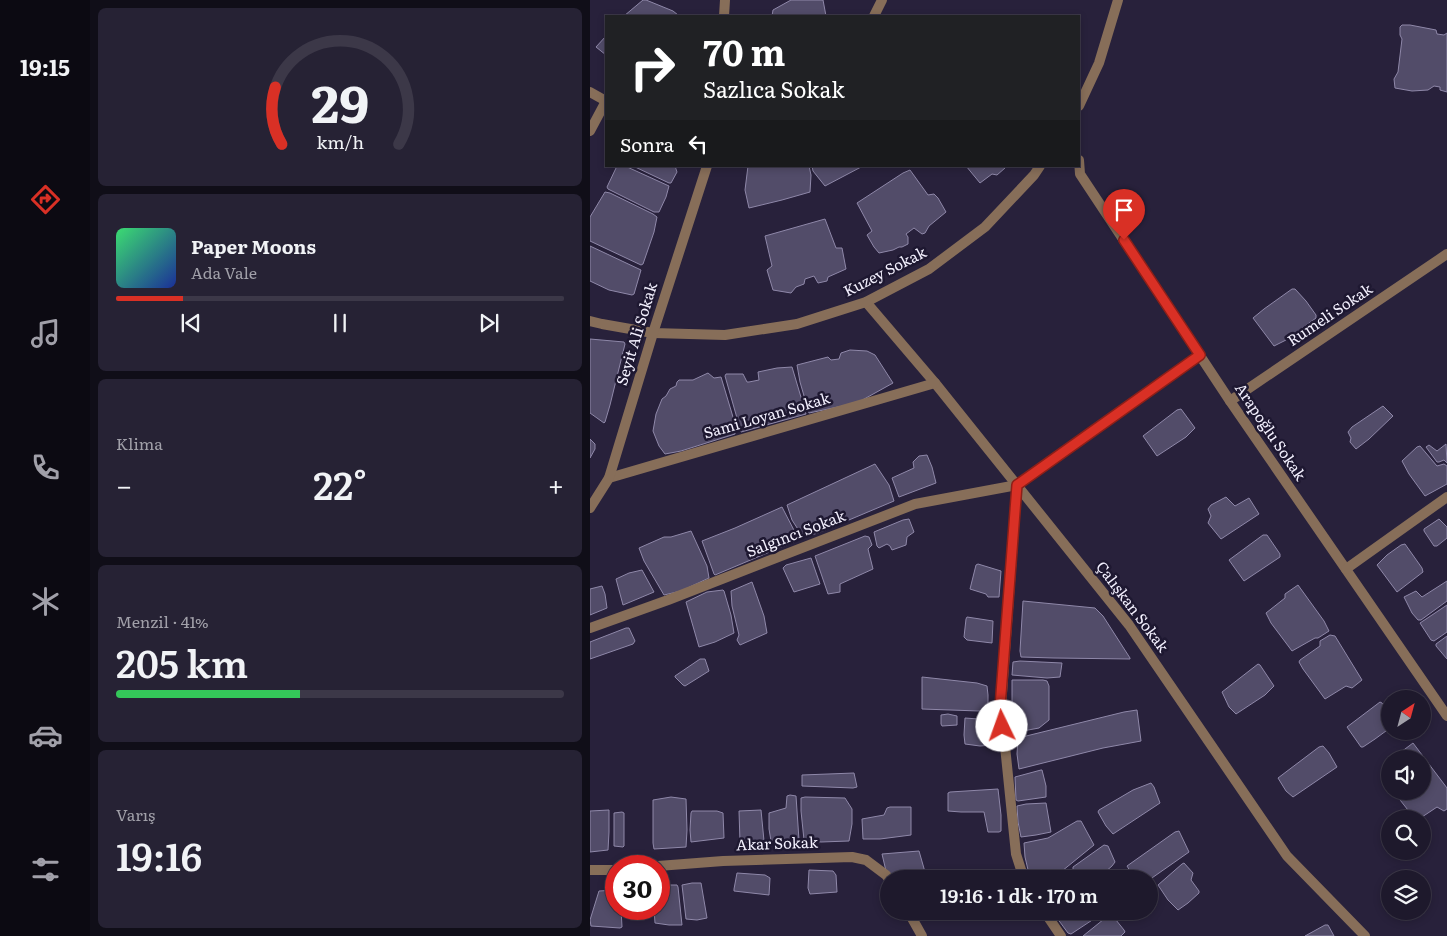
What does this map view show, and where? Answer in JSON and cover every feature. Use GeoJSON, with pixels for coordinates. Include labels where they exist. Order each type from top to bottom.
{"type":"FeatureCollection","features":[{"type":"Feature","properties":{"kind":"street"},"geometry":{"type":"LineString","coordinates":[[724,15],[725,0]]}},
{"type":"Feature","properties":{"kind":"street"},"geometry":{"type":"LineString","coordinates":[[874,15],[882,0]]}},
{"type":"Feature","properties":{"kind":"street"},"geometry":{"type":"LineString","coordinates":[[1080,104],[1099,63],[1118,0]]}},
{"type":"Feature","properties":{"kind":"street"},"geometry":{"type":"LineString","coordinates":[[590,92],[605,100]]}},
{"type":"Feature","properties":{"kind":"street"},"geometry":{"type":"LineString","coordinates":[[590,131],[605,103]]}},
{"type":"Feature","properties":{"kind":"street","name":"Seyit Ali Sokak"},"geometry":{"type":"LineString","coordinates":[[590,508],[609,478],[707,167]]}},
{"type":"Feature","properties":{"kind":"street","name":"Kuzey Sokak"},"geometry":{"type":"LineString","coordinates":[[590,321],[653,333],[725,335],[797,324],[866,302],[929,269],[985,227],[1039,167]]}},
{"type":"Feature","properties":{"kind":"street","name":"Arapoğlu Sokak"},"geometry":{"type":"LineString","coordinates":[[1080,167],[1080,174],[1230,401],[1447,716]]}},
{"type":"Feature","properties":{"kind":"street","name":"Rumeli Sokak"},"geometry":{"type":"LineString","coordinates":[[1230,401],[1447,254]]}},
{"type":"Feature","properties":{"kind":"street","name":"Çalışkan Sokak"},"geometry":{"type":"LineString","coordinates":[[866,302],[935,383],[1129,625],[1287,856],[1365,936]]}},
{"type":"Feature","properties":{"kind":"street"},"geometry":{"type":"LineString","coordinates":[[1021,870],[1016,854],[1000,707],[1017,485],[1200,355]]}},
{"type":"Feature","properties":{"kind":"street","name":"Sami Loyan Sokak"},"geometry":{"type":"LineString","coordinates":[[609,478],[935,383]]}},
{"type":"Feature","properties":{"kind":"street","name":"Salgıncı Sokak"},"geometry":{"type":"LineString","coordinates":[[590,628],[668,600],[915,504],[1017,485]]}},
{"type":"Feature","properties":{"kind":"street"},"geometry":{"type":"LineString","coordinates":[[1346,569],[1447,497]]}},
{"type":"Feature","properties":{"kind":"street","name":"Akar Sokak"},"geometry":{"type":"LineString","coordinates":[[670,865],[723,861],[852,857],[866,860],[880,870]]}},
{"type":"Feature","properties":{"kind":"street"},"geometry":{"type":"LineString","coordinates":[[590,870],[605,870]]}},
{"type":"Feature","properties":{"kind":"street"},"geometry":{"type":"LineString","coordinates":[[913,920],[922,936]]}},
{"type":"Feature","properties":{"kind":"street"},"geometry":{"type":"LineString","coordinates":[[1050,920],[1061,936]]}},
{"type":"Feature","properties":{"kind":"building"},"geometry":{"type":"Polygon","coordinates":[[[643,0],[646,0],[678,15],[625,15],[643,0]]]}},
{"type":"Feature","properties":{"kind":"building"},"geometry":{"type":"Polygon","coordinates":[[[791,0],[823,0],[826,15],[772,15],[773,10],[791,0]]]}},
{"type":"Feature","properties":{"kind":"building"},"geometry":{"type":"Polygon","coordinates":[[[1402,25],[1436,30],[1437,34],[1444,35],[1447,33],[1447,92],[1440,90],[1440,87],[1434,86],[1428,90],[1412,91],[1395,88],[1394,79],[1398,72],[1402,39],[1400,27],[1402,25]]]}},
{"type":"Feature","properties":{"kind":"building"},"geometry":{"type":"Polygon","coordinates":[[[605,37],[605,54],[596,47],[605,37]]]}},
{"type":"Feature","properties":{"kind":"building"},"geometry":{"type":"Polygon","coordinates":[[[617,167],[627,167],[669,186],[659,212],[654,212],[607,187],[617,167]]]}},
{"type":"Feature","properties":{"kind":"building"},"geometry":{"type":"Polygon","coordinates":[[[635,167],[675,167],[677,172],[671,183],[635,167]]]}},
{"type":"Feature","properties":{"kind":"building"},"geometry":{"type":"Polygon","coordinates":[[[748,167],[809,167],[811,175],[810,192],[749,208],[745,190],[748,167]]]}},
{"type":"Feature","properties":{"kind":"building"},"geometry":{"type":"Polygon","coordinates":[[[812,167],[861,167],[825,186],[813,171],[812,167]]]}},
{"type":"Feature","properties":{"kind":"building"},"geometry":{"type":"Polygon","coordinates":[[[967,167],[1005,167],[997,175],[992,174],[980,183],[967,167]]]}},
{"type":"Feature","properties":{"kind":"building"},"geometry":{"type":"Polygon","coordinates":[[[910,170],[928,195],[934,194],[938,198],[946,212],[929,226],[925,233],[922,234],[914,228],[906,234],[908,244],[879,253],[867,235],[872,231],[857,203],[910,170]]]}},
{"type":"Feature","properties":{"kind":"building"},"geometry":{"type":"Polygon","coordinates":[[[605,192],[657,217],[643,264],[641,265],[590,241],[590,217],[605,192]]]}},
{"type":"Feature","properties":{"kind":"building"},"geometry":{"type":"Polygon","coordinates":[[[825,219],[836,248],[842,248],[846,269],[828,277],[827,281],[818,283],[814,276],[805,279],[804,284],[796,287],[791,293],[773,290],[767,270],[772,266],[765,236],[825,219]]]}},
{"type":"Feature","properties":{"kind":"building"},"geometry":{"type":"Polygon","coordinates":[[[590,246],[641,270],[634,294],[609,290],[590,281],[590,246]]]}},
{"type":"Feature","properties":{"kind":"building"},"geometry":{"type":"Polygon","coordinates":[[[1292,289],[1295,289],[1306,301],[1316,315],[1316,318],[1286,340],[1274,346],[1253,318],[1292,289]]]}},
{"type":"Feature","properties":{"kind":"building"},"geometry":{"type":"Polygon","coordinates":[[[590,339],[624,342],[625,344],[604,423],[590,413],[590,339]]]}},
{"type":"Feature","properties":{"kind":"building"},"geometry":{"type":"Polygon","coordinates":[[[850,350],[867,351],[875,355],[893,383],[857,403],[809,413],[797,365],[828,357],[831,360],[839,359],[841,353],[850,350]]]}},
{"type":"Feature","properties":{"kind":"building"},"geometry":{"type":"Polygon","coordinates":[[[792,367],[806,414],[741,432],[726,374],[743,374],[747,382],[749,382],[759,380],[758,372],[792,367]]]}},
{"type":"Feature","properties":{"kind":"building"},"geometry":{"type":"Polygon","coordinates":[[[708,373],[714,378],[721,377],[733,417],[735,434],[681,451],[665,454],[659,446],[653,431],[656,414],[662,399],[670,389],[676,386],[679,380],[693,380],[708,373]]]}},
{"type":"Feature","properties":{"kind":"building"},"geometry":{"type":"Polygon","coordinates":[[[1383,406],[1393,416],[1356,449],[1350,442],[1351,438],[1348,432],[1352,427],[1383,406]]]}},
{"type":"Feature","properties":{"kind":"building"},"geometry":{"type":"Polygon","coordinates":[[[1181,409],[1195,428],[1186,437],[1157,456],[1143,436],[1177,410],[1181,409]]]}},
{"type":"Feature","properties":{"kind":"building"},"geometry":{"type":"Polygon","coordinates":[[[590,439],[595,444],[595,449],[590,458],[590,439]]]}},
{"type":"Feature","properties":{"kind":"building"},"geometry":{"type":"Polygon","coordinates":[[[1446,444],[1447,463],[1444,460],[1437,462],[1426,447],[1429,445],[1437,451],[1446,444]]]}},
{"type":"Feature","properties":{"kind":"building"},"geometry":{"type":"Polygon","coordinates":[[[1420,446],[1437,466],[1444,464],[1447,466],[1447,484],[1425,496],[1402,461],[1420,446]]]}},
{"type":"Feature","properties":{"kind":"building"},"geometry":{"type":"Polygon","coordinates":[[[927,455],[936,483],[899,497],[892,478],[914,468],[913,462],[919,456],[927,455]]]}},
{"type":"Feature","properties":{"kind":"building"},"geometry":{"type":"Polygon","coordinates":[[[875,464],[889,485],[894,501],[818,533],[803,537],[792,520],[787,505],[875,464]]]}},
{"type":"Feature","properties":{"kind":"building"},"geometry":{"type":"Polygon","coordinates":[[[1226,497],[1235,506],[1249,498],[1259,514],[1221,539],[1208,523],[1211,516],[1208,509],[1211,505],[1226,497]]]}},
{"type":"Feature","properties":{"kind":"building"},"geometry":{"type":"Polygon","coordinates":[[[782,507],[798,540],[714,574],[702,541],[782,507]]]}},
{"type":"Feature","properties":{"kind":"building"},"geometry":{"type":"Polygon","coordinates":[[[909,519],[914,532],[907,537],[906,545],[892,550],[887,544],[879,548],[877,546],[874,532],[909,519]]]}},
{"type":"Feature","properties":{"kind":"building"},"geometry":{"type":"Polygon","coordinates":[[[1439,519],[1447,527],[1447,538],[1437,546],[1434,546],[1424,529],[1439,519]]]}},
{"type":"Feature","properties":{"kind":"building"},"geometry":{"type":"Polygon","coordinates":[[[691,531],[707,566],[709,578],[681,591],[664,595],[644,561],[639,548],[664,537],[671,537],[691,531]]]}},
{"type":"Feature","properties":{"kind":"building"},"geometry":{"type":"Polygon","coordinates":[[[1263,535],[1267,535],[1280,554],[1280,557],[1244,581],[1229,560],[1263,535]]]}},
{"type":"Feature","properties":{"kind":"building"},"geometry":{"type":"Polygon","coordinates":[[[865,536],[869,537],[872,545],[868,549],[873,569],[840,584],[840,592],[828,594],[815,556],[865,536]]]}},
{"type":"Feature","properties":{"kind":"building"},"geometry":{"type":"Polygon","coordinates":[[[1405,544],[1423,572],[1397,592],[1377,565],[1387,555],[1405,544]]]}},
{"type":"Feature","properties":{"kind":"building"},"geometry":{"type":"Polygon","coordinates":[[[811,558],[820,584],[794,592],[783,568],[786,565],[811,558]]]}},
{"type":"Feature","properties":{"kind":"building"},"geometry":{"type":"Polygon","coordinates":[[[976,565],[1001,571],[999,597],[988,597],[986,594],[970,589],[976,565]]]}},
{"type":"Feature","properties":{"kind":"building"},"geometry":{"type":"Polygon","coordinates":[[[642,570],[654,592],[623,605],[616,579],[642,570]]]}},
{"type":"Feature","properties":{"kind":"building"},"geometry":{"type":"Polygon","coordinates":[[[1447,581],[1447,601],[1421,620],[1418,620],[1404,597],[1416,591],[1422,597],[1447,581]]]}},
{"type":"Feature","properties":{"kind":"building"},"geometry":{"type":"Polygon","coordinates":[[[752,582],[764,616],[767,633],[740,645],[737,640],[739,635],[732,606],[731,591],[752,582]]]}},
{"type":"Feature","properties":{"kind":"building"},"geometry":{"type":"Polygon","coordinates":[[[1298,585],[1329,631],[1292,651],[1271,623],[1266,613],[1285,598],[1285,594],[1298,585]]]}},
{"type":"Feature","properties":{"kind":"building"},"geometry":{"type":"Polygon","coordinates":[[[602,586],[607,608],[590,615],[590,589],[602,586]]]}},
{"type":"Feature","properties":{"kind":"building"},"geometry":{"type":"Polygon","coordinates":[[[723,590],[731,615],[734,633],[699,647],[686,602],[707,592],[723,590]]]}},
{"type":"Feature","properties":{"kind":"building"},"geometry":{"type":"Polygon","coordinates":[[[1023,601],[1095,608],[1103,616],[1130,659],[1021,657],[1023,601]]]}},
{"type":"Feature","properties":{"kind":"building"},"geometry":{"type":"Polygon","coordinates":[[[1447,605],[1447,632],[1434,641],[1431,640],[1420,623],[1447,605]]]}},
{"type":"Feature","properties":{"kind":"building"},"geometry":{"type":"Polygon","coordinates":[[[967,617],[993,621],[992,643],[967,640],[964,637],[967,617]]]}},
{"type":"Feature","properties":{"kind":"building"},"geometry":{"type":"Polygon","coordinates":[[[629,628],[635,641],[633,644],[590,659],[590,642],[629,628]]]}},
{"type":"Feature","properties":{"kind":"building"},"geometry":{"type":"Polygon","coordinates":[[[1330,635],[1335,636],[1362,680],[1352,688],[1346,686],[1325,699],[1299,662],[1320,646],[1320,641],[1330,635]]]}},
{"type":"Feature","properties":{"kind":"building"},"geometry":{"type":"Polygon","coordinates":[[[1447,636],[1447,659],[1436,644],[1447,636]]]}},
{"type":"Feature","properties":{"kind":"building"},"geometry":{"type":"Polygon","coordinates":[[[700,659],[705,659],[709,671],[685,686],[683,685],[675,676],[700,659]]]}},
{"type":"Feature","properties":{"kind":"building"},"geometry":{"type":"Polygon","coordinates":[[[1013,662],[1062,663],[1060,677],[1047,678],[1012,675],[1013,662]]]}},
{"type":"Feature","properties":{"kind":"building"},"geometry":{"type":"Polygon","coordinates":[[[1258,664],[1274,686],[1265,695],[1236,714],[1229,707],[1222,692],[1258,664]]]}},
{"type":"Feature","properties":{"kind":"building"},"geometry":{"type":"Polygon","coordinates":[[[922,677],[977,683],[987,686],[988,710],[922,709],[922,677]]]}},
{"type":"Feature","properties":{"kind":"building"},"geometry":{"type":"Polygon","coordinates":[[[1012,680],[1047,681],[1049,686],[1049,720],[1039,728],[1012,733],[1012,680]]]}},
{"type":"Feature","properties":{"kind":"building"},"geometry":{"type":"Polygon","coordinates":[[[1381,702],[1381,734],[1361,747],[1347,727],[1381,702]]]}},
{"type":"Feature","properties":{"kind":"building"},"geometry":{"type":"Polygon","coordinates":[[[1137,710],[1141,741],[1103,748],[1019,769],[1017,754],[1018,738],[1137,710]]]}},
{"type":"Feature","properties":{"kind":"building"},"geometry":{"type":"Polygon","coordinates":[[[941,715],[957,716],[957,725],[942,726],[941,715]]]}},
{"type":"Feature","properties":{"kind":"building"},"geometry":{"type":"Polygon","coordinates":[[[965,718],[992,720],[993,745],[965,744],[965,718]]]}},
{"type":"Feature","properties":{"kind":"building"},"geometry":{"type":"Polygon","coordinates":[[[1413,743],[1418,750],[1404,750],[1413,743]]]}},
{"type":"Feature","properties":{"kind":"building"},"geometry":{"type":"Polygon","coordinates":[[[1323,746],[1337,767],[1293,797],[1286,791],[1278,778],[1319,747],[1323,746]]]}},
{"type":"Feature","properties":{"kind":"building"},"geometry":{"type":"Polygon","coordinates":[[[1431,767],[1447,788],[1447,809],[1444,811],[1437,807],[1431,811],[1408,810],[1400,800],[1431,800],[1431,767]]]}},
{"type":"Feature","properties":{"kind":"building"},"geometry":{"type":"Polygon","coordinates":[[[1042,770],[1046,786],[1046,797],[1016,800],[1015,777],[1042,770]]]}},
{"type":"Feature","properties":{"kind":"building"},"geometry":{"type":"Polygon","coordinates":[[[854,773],[857,787],[853,788],[802,786],[802,775],[854,773]]]}},
{"type":"Feature","properties":{"kind":"building"},"geometry":{"type":"Polygon","coordinates":[[[1151,783],[1160,803],[1113,834],[1106,826],[1098,812],[1099,810],[1133,790],[1151,783]]]}},
{"type":"Feature","properties":{"kind":"building"},"geometry":{"type":"Polygon","coordinates":[[[998,789],[1001,815],[1001,831],[999,832],[988,832],[984,812],[948,811],[948,793],[950,792],[998,789]]]}},
{"type":"Feature","properties":{"kind":"building"},"geometry":{"type":"Polygon","coordinates":[[[787,796],[796,796],[799,840],[797,842],[771,841],[769,813],[786,808],[787,796]]]}},
{"type":"Feature","properties":{"kind":"building"},"geometry":{"type":"Polygon","coordinates":[[[671,797],[686,799],[686,847],[654,849],[653,800],[671,797]]]}},
{"type":"Feature","properties":{"kind":"building"},"geometry":{"type":"Polygon","coordinates":[[[801,798],[845,798],[852,809],[849,841],[821,842],[804,840],[801,798]]]}},
{"type":"Feature","properties":{"kind":"building"},"geometry":{"type":"Polygon","coordinates":[[[1046,803],[1051,832],[1021,837],[1017,806],[1046,803]]]}},
{"type":"Feature","properties":{"kind":"building"},"geometry":{"type":"Polygon","coordinates":[[[911,807],[911,835],[863,839],[862,819],[884,815],[887,808],[911,807]]]}},
{"type":"Feature","properties":{"kind":"building"},"geometry":{"type":"Polygon","coordinates":[[[609,810],[608,850],[590,852],[590,811],[609,810]]]}},
{"type":"Feature","properties":{"kind":"building"},"geometry":{"type":"Polygon","coordinates":[[[761,810],[764,841],[754,843],[740,842],[739,811],[761,810]]]}},
{"type":"Feature","properties":{"kind":"building"},"geometry":{"type":"Polygon","coordinates":[[[692,811],[717,811],[723,813],[724,838],[691,842],[692,811]]]}},
{"type":"Feature","properties":{"kind":"building"},"geometry":{"type":"Polygon","coordinates":[[[614,813],[624,813],[623,847],[614,846],[614,813]]]}},
{"type":"Feature","properties":{"kind":"building"},"geometry":{"type":"Polygon","coordinates":[[[1077,821],[1081,821],[1094,845],[1063,870],[1028,870],[1024,843],[1048,838],[1077,821]]]}},
{"type":"Feature","properties":{"kind":"building"},"geometry":{"type":"Polygon","coordinates":[[[1179,831],[1189,852],[1158,874],[1158,870],[1129,870],[1127,866],[1179,831]]]}},
{"type":"Feature","properties":{"kind":"building"},"geometry":{"type":"Polygon","coordinates":[[[1104,845],[1108,846],[1115,862],[1107,870],[1074,870],[1073,867],[1104,845]]]}},
{"type":"Feature","properties":{"kind":"building"},"geometry":{"type":"Polygon","coordinates":[[[919,851],[924,870],[886,870],[882,854],[919,851]]]}},
{"type":"Feature","properties":{"kind":"building"},"geometry":{"type":"Polygon","coordinates":[[[1184,863],[1193,873],[1191,880],[1199,893],[1178,910],[1168,900],[1158,885],[1184,863]]]}},
{"type":"Feature","properties":{"kind":"building"},"geometry":{"type":"Polygon","coordinates":[[[809,870],[833,871],[836,875],[837,892],[810,894],[808,888],[809,870]]]}},
{"type":"Feature","properties":{"kind":"building"},"geometry":{"type":"Polygon","coordinates":[[[737,873],[765,875],[770,878],[769,895],[734,891],[737,873]]]}},
{"type":"Feature","properties":{"kind":"building"},"geometry":{"type":"Polygon","coordinates":[[[701,883],[707,918],[697,920],[686,919],[682,885],[701,883]]]}},
{"type":"Feature","properties":{"kind":"building"},"geometry":{"type":"Polygon","coordinates":[[[670,885],[677,885],[682,925],[655,923],[655,920],[670,920],[670,885]]]}},
{"type":"Feature","properties":{"kind":"building"},"geometry":{"type":"Polygon","coordinates":[[[599,891],[605,891],[605,920],[622,920],[622,927],[591,926],[590,920],[599,891]]]}},
{"type":"Feature","properties":{"kind":"building"},"geometry":{"type":"Polygon","coordinates":[[[1058,920],[1092,920],[1071,934],[1068,933],[1058,920]]]}},
{"type":"Feature","properties":{"kind":"building"},"geometry":{"type":"Polygon","coordinates":[[[1103,920],[1116,920],[1125,932],[1121,936],[1083,936],[1103,920]]]}},
{"type":"Feature","properties":{"kind":"building"},"geometry":{"type":"Polygon","coordinates":[[[1328,925],[1334,936],[1305,936],[1328,925]]]}},
{"type":"Feature","properties":{"kind":"route"},"geometry":{"type":"LineString","coordinates":[[1002,726],[1000,707],[1017,485],[1200,355],[1124,240]]}}]}
